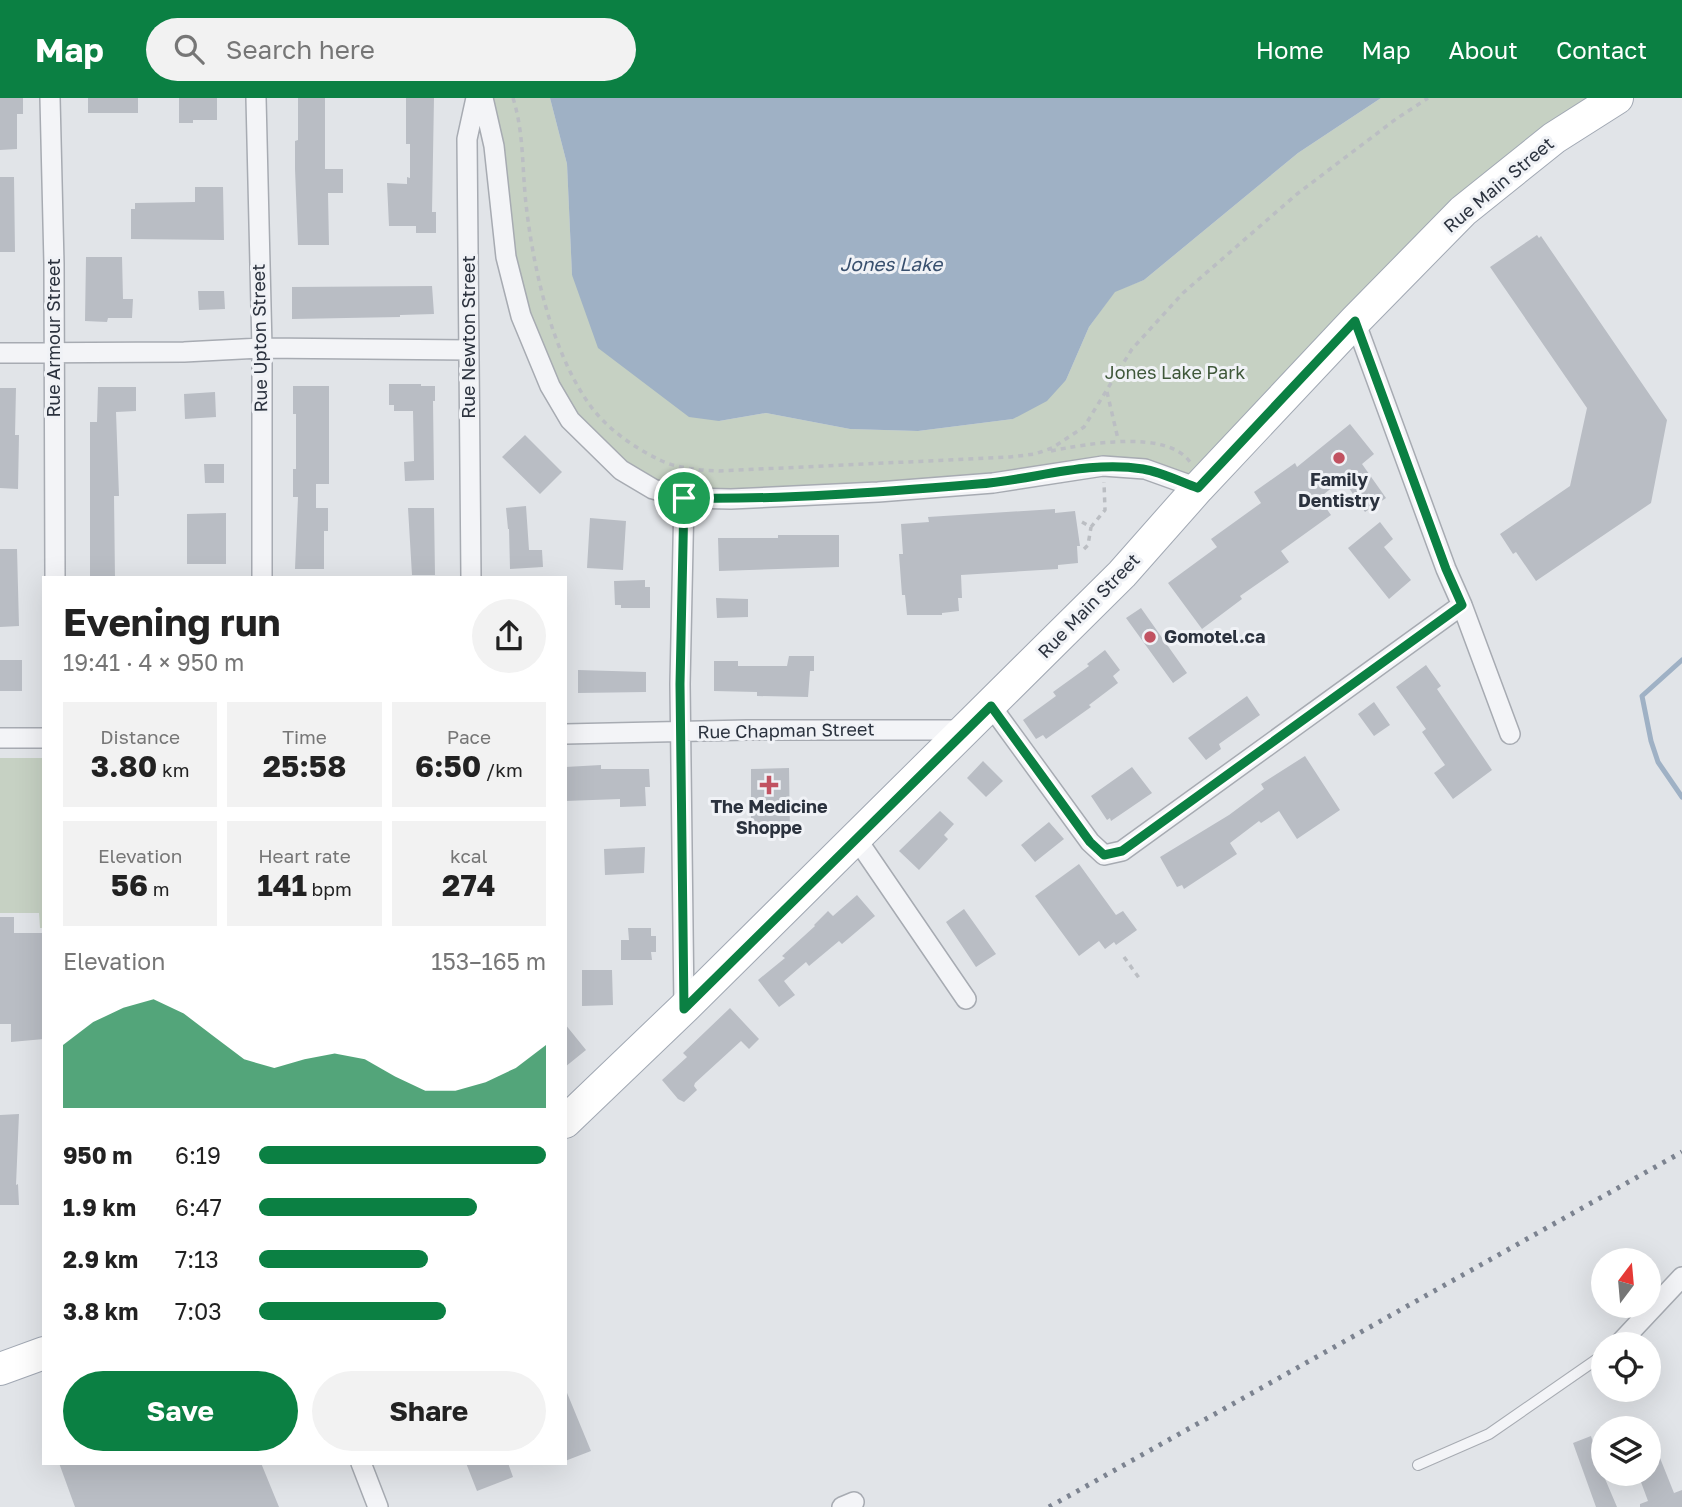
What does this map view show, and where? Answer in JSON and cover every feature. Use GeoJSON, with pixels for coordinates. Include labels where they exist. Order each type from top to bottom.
{"type":"FeatureCollection","features":[{"type":"Feature","properties":{"kind":"main road","name":"Rue Main Street"},"geometry":{"type":"LineString","coordinates":[[567,1120],[684,1009],[1122,574],[1198,488],[1463,211],[1554,138],[1617,98]]}},
{"type":"Feature","properties":{"kind":"main road"},"geometry":{"type":"LineString","coordinates":[[0,1369],[42,1354]]}},
{"type":"Feature","properties":{"kind":"street","name":"Rue Armour Street"},"geometry":{"type":"LineString","coordinates":[[50,98],[55,576]]}},
{"type":"Feature","properties":{"kind":"street","name":"Rue Upton Street"},"geometry":{"type":"LineString","coordinates":[[256,98],[262,348],[262,576]]}},
{"type":"Feature","properties":{"kind":"street","name":"Rue Newton Street"},"geometry":{"type":"LineString","coordinates":[[471,576],[467,139],[476,98]]}},
{"type":"Feature","properties":{"kind":"street"},"geometry":{"type":"LineString","coordinates":[[483,98],[495,146],[506,257],[521,316],[550,386],[570,420],[621,470],[653,489],[684,498],[731,499],[993,483],[1103,466],[1145,469],[1198,488]]}},
{"type":"Feature","properties":{"kind":"street"},"geometry":{"type":"LineString","coordinates":[[1355,321],[1510,734]]}},
{"type":"Feature","properties":{"kind":"street"},"geometry":{"type":"LineString","coordinates":[[0,353],[184,352],[262,348],[469,350]]}},
{"type":"Feature","properties":{"kind":"street"},"geometry":{"type":"LineString","coordinates":[[684,498],[680,684],[684,1009]]}},
{"type":"Feature","properties":{"kind":"street"},"geometry":{"type":"LineString","coordinates":[[991,706],[1090,842],[1104,855],[1122,851],[1462,605]]}},
{"type":"Feature","properties":{"kind":"street","name":"Rue Chapman Street"},"geometry":{"type":"LineString","coordinates":[[567,734],[747,730],[965,730]]}},
{"type":"Feature","properties":{"kind":"street"},"geometry":{"type":"LineString","coordinates":[[0,738],[42,738]]}},
{"type":"Feature","properties":{"kind":"street"},"geometry":{"type":"LineString","coordinates":[[856,838],[966,999]]}},
{"type":"Feature","properties":{"kind":"street"},"geometry":{"type":"LineString","coordinates":[[1630,1332],[1682,1277]]}},
{"type":"Feature","properties":{"kind":"street"},"geometry":{"type":"LineString","coordinates":[[362,1465],[378,1507]]}},
{"type":"Feature","properties":{"kind":"lane"},"geometry":{"type":"LineString","coordinates":[[1418,1465],[1489,1434],[1591,1363]]}},
{"type":"Feature","properties":{"kind":"path"},"geometry":{"type":"LineString","coordinates":[[513,98],[521,121],[526,205],[539,278],[555,334],[588,403],[611,427],[637,447],[664,462],[691,469],[719,471],[1035,454],[1052,448],[1084,427],[1132,349],[1182,293],[1297,194],[1428,98]]}},
{"type":"Feature","properties":{"kind":"path"},"geometry":{"type":"LineString","coordinates":[[1107,390],[1118,440]]}},
{"type":"Feature","properties":{"kind":"path"},"geometry":{"type":"LineString","coordinates":[[1084,549],[1088,545],[1091,527],[1105,510],[1103,466]]}},
{"type":"Feature","properties":{"kind":"path"},"geometry":{"type":"LineString","coordinates":[[1083,522],[1091,527]]}},
{"type":"Feature","properties":{"kind":"path"},"geometry":{"type":"LineString","coordinates":[[1124,957],[1139,978]]}},
{"type":"Feature","properties":{"kind":"green space","name":"Jones Lake Park"},"geometry":{"type":"Polygon","coordinates":[[[483,98],[550,98],[567,164],[572,275],[719,421],[766,413],[850,429],[918,431],[1013,419],[1066,380],[1089,327],[1115,291],[1144,280],[1298,153],[1381,98],[1617,98],[1554,138],[1198,488],[1145,469],[878,492],[653,489],[570,420],[521,315],[483,98]]]}},
{"type":"Feature","properties":{"kind":"green space"},"geometry":{"type":"Polygon","coordinates":[[[0,758],[42,758],[42,928],[39,913],[0,913],[0,758]]]}},
{"type":"Feature","properties":{"kind":"water","name":"Jones Lake"},"geometry":{"type":"Polygon","coordinates":[[[550,98],[1381,98],[1298,153],[1144,280],[1115,292],[1089,327],[1066,380],[1047,401],[1013,419],[918,431],[850,429],[766,413],[719,421],[689,417],[598,348],[572,275],[567,164],[550,98]]]}},
{"type":"Feature","properties":{"kind":"building"},"geometry":{"type":"Polygon","coordinates":[[[0,98],[23,98],[23,114],[17,114],[17,149],[0,150],[0,98]]]}},
{"type":"Feature","properties":{"kind":"building"},"geometry":{"type":"Polygon","coordinates":[[[88,98],[138,98],[138,113],[88,113],[88,98]]]}},
{"type":"Feature","properties":{"kind":"building"},"geometry":{"type":"Polygon","coordinates":[[[179,98],[217,98],[217,120],[179,123],[179,98]]]}},
{"type":"Feature","properties":{"kind":"building"},"geometry":{"type":"Polygon","coordinates":[[[298,98],[325,98],[325,169],[343,169],[343,193],[328,193],[329,245],[298,245],[295,141],[298,140],[298,98]]]}},
{"type":"Feature","properties":{"kind":"building"},"geometry":{"type":"Polygon","coordinates":[[[406,98],[434,98],[432,212],[436,212],[436,233],[416,233],[416,226],[389,226],[387,183],[407,184],[407,177],[410,178],[410,144],[406,144],[406,98]]]}},
{"type":"Feature","properties":{"kind":"building"},"geometry":{"type":"Polygon","coordinates":[[[0,177],[14,177],[15,252],[0,252],[0,177]]]}},
{"type":"Feature","properties":{"kind":"building"},"geometry":{"type":"Polygon","coordinates":[[[195,187],[223,187],[224,240],[131,239],[131,209],[135,209],[135,203],[195,202],[195,187]]]}},
{"type":"Feature","properties":{"kind":"building"},"geometry":{"type":"Polygon","coordinates":[[[1537,235],[1539,238],[1541,236],[1667,420],[1651,503],[1536,581],[1500,534],[1570,486],[1587,408],[1490,267],[1537,235]]]}},
{"type":"Feature","properties":{"kind":"building"},"geometry":{"type":"Polygon","coordinates":[[[86,257],[122,257],[123,299],[133,299],[132,318],[108,318],[107,322],[85,321],[86,257]]]}},
{"type":"Feature","properties":{"kind":"building"},"geometry":{"type":"Polygon","coordinates":[[[432,286],[434,314],[292,319],[292,287],[432,286]]]}},
{"type":"Feature","properties":{"kind":"building"},"geometry":{"type":"Polygon","coordinates":[[[198,291],[224,291],[225,309],[199,310],[198,291]]]}},
{"type":"Feature","properties":{"kind":"building"},"geometry":{"type":"Polygon","coordinates":[[[389,384],[435,386],[434,480],[405,481],[404,462],[414,461],[413,411],[394,411],[394,405],[389,405],[389,384]]]}},
{"type":"Feature","properties":{"kind":"building"},"geometry":{"type":"Polygon","coordinates":[[[293,386],[329,386],[329,484],[316,484],[316,508],[328,508],[328,531],[324,531],[324,569],[295,569],[298,497],[293,497],[296,414],[293,414],[293,386]]]}},
{"type":"Feature","properties":{"kind":"building"},"geometry":{"type":"Polygon","coordinates":[[[98,387],[136,387],[136,411],[116,412],[119,496],[114,496],[115,576],[90,576],[90,422],[97,422],[98,387]]]}},
{"type":"Feature","properties":{"kind":"building"},"geometry":{"type":"Polygon","coordinates":[[[0,388],[16,388],[18,489],[0,488],[0,388]]]}},
{"type":"Feature","properties":{"kind":"building"},"geometry":{"type":"Polygon","coordinates":[[[215,392],[216,417],[185,419],[184,394],[215,392]]]}},
{"type":"Feature","properties":{"kind":"building"},"geometry":{"type":"Polygon","coordinates":[[[1350,424],[1374,454],[1362,464],[1386,498],[1365,512],[1343,479],[1319,498],[1331,515],[1281,551],[1289,562],[1240,596],[1242,599],[1202,629],[1168,583],[1217,547],[1211,539],[1261,503],[1254,492],[1295,463],[1297,467],[1350,424]]]}},
{"type":"Feature","properties":{"kind":"building"},"geometry":{"type":"Polygon","coordinates":[[[525,435],[562,472],[540,494],[502,457],[525,435]]]}},
{"type":"Feature","properties":{"kind":"building"},"geometry":{"type":"Polygon","coordinates":[[[204,464],[224,464],[224,483],[205,483],[204,464]]]}},
{"type":"Feature","properties":{"kind":"building"},"geometry":{"type":"Polygon","coordinates":[[[526,506],[529,550],[542,550],[543,567],[510,569],[506,508],[526,506]]]}},
{"type":"Feature","properties":{"kind":"building"},"geometry":{"type":"Polygon","coordinates":[[[408,508],[434,508],[435,575],[412,575],[408,508]]]}},
{"type":"Feature","properties":{"kind":"building"},"geometry":{"type":"Polygon","coordinates":[[[1055,509],[1055,513],[1075,511],[1080,546],[1077,546],[1078,563],[1058,565],[1058,569],[961,575],[962,598],[958,598],[959,611],[942,615],[907,615],[905,595],[902,595],[899,554],[903,554],[901,524],[929,522],[928,517],[1055,509]]]}},
{"type":"Feature","properties":{"kind":"building"},"geometry":{"type":"Polygon","coordinates":[[[226,513],[226,564],[187,564],[187,514],[226,513]]]}},
{"type":"Feature","properties":{"kind":"building"},"geometry":{"type":"Polygon","coordinates":[[[590,518],[626,521],[623,570],[587,568],[590,518]]]}},
{"type":"Feature","properties":{"kind":"building"},"geometry":{"type":"Polygon","coordinates":[[[1380,522],[1393,539],[1384,547],[1411,580],[1389,599],[1348,548],[1380,522]]]}},
{"type":"Feature","properties":{"kind":"building"},"geometry":{"type":"Polygon","coordinates":[[[778,535],[839,535],[839,567],[719,571],[718,538],[778,538],[778,535]]]}},
{"type":"Feature","properties":{"kind":"building"},"geometry":{"type":"Polygon","coordinates":[[[0,549],[17,549],[19,626],[0,627],[0,549]]]}},
{"type":"Feature","properties":{"kind":"building"},"geometry":{"type":"Polygon","coordinates":[[[645,580],[645,587],[650,587],[650,608],[621,608],[621,605],[615,605],[614,581],[645,580]]]}},
{"type":"Feature","properties":{"kind":"building"},"geometry":{"type":"Polygon","coordinates":[[[716,598],[748,599],[748,617],[717,618],[716,598]]]}},
{"type":"Feature","properties":{"kind":"building"},"geometry":{"type":"Polygon","coordinates":[[[1141,608],[1187,673],[1173,683],[1126,618],[1141,608]]]}},
{"type":"Feature","properties":{"kind":"building"},"geometry":{"type":"Polygon","coordinates":[[[1105,650],[1120,670],[1113,676],[1118,683],[1089,705],[1091,707],[1046,739],[1043,735],[1036,739],[1023,720],[1056,696],[1053,692],[1089,666],[1087,664],[1105,650]]]}},
{"type":"Feature","properties":{"kind":"building"},"geometry":{"type":"Polygon","coordinates":[[[789,656],[814,656],[814,671],[810,671],[808,697],[757,696],[757,692],[714,691],[714,661],[738,661],[738,666],[787,666],[789,656]]]}},
{"type":"Feature","properties":{"kind":"building"},"geometry":{"type":"Polygon","coordinates":[[[0,660],[22,660],[22,691],[0,691],[0,660]]]}},
{"type":"Feature","properties":{"kind":"building"},"geometry":{"type":"Polygon","coordinates":[[[1426,665],[1441,686],[1437,689],[1492,770],[1453,799],[1434,773],[1445,765],[1422,732],[1426,729],[1396,687],[1426,665]]]}},
{"type":"Feature","properties":{"kind":"building"},"geometry":{"type":"Polygon","coordinates":[[[578,670],[646,672],[646,692],[578,693],[578,670]]]}},
{"type":"Feature","properties":{"kind":"building"},"geometry":{"type":"Polygon","coordinates":[[[1247,696],[1260,715],[1219,744],[1221,749],[1206,760],[1188,738],[1247,696]]]}},
{"type":"Feature","properties":{"kind":"building"},"geometry":{"type":"Polygon","coordinates":[[[1374,702],[1390,725],[1374,736],[1358,714],[1374,702]]]}},
{"type":"Feature","properties":{"kind":"building"},"geometry":{"type":"Polygon","coordinates":[[[1305,756],[1340,810],[1297,839],[1279,811],[1261,823],[1259,821],[1230,843],[1237,854],[1184,889],[1182,885],[1177,887],[1160,857],[1229,815],[1264,789],[1261,784],[1305,756]]]}},
{"type":"Feature","properties":{"kind":"building"},"geometry":{"type":"Polygon","coordinates":[[[983,761],[1003,781],[986,797],[967,778],[983,761]]]}},
{"type":"Feature","properties":{"kind":"building"},"geometry":{"type":"Polygon","coordinates":[[[601,765],[601,769],[649,769],[650,787],[645,787],[646,806],[620,807],[620,799],[567,801],[567,767],[601,765]]]}},
{"type":"Feature","properties":{"kind":"building"},"geometry":{"type":"Polygon","coordinates":[[[1132,767],[1152,793],[1111,821],[1110,818],[1107,820],[1091,796],[1132,767]]]}},
{"type":"Feature","properties":{"kind":"building"},"geometry":{"type":"Polygon","coordinates":[[[789,768],[790,834],[751,834],[751,769],[789,768]]]}},
{"type":"Feature","properties":{"kind":"building"},"geometry":{"type":"Polygon","coordinates":[[[940,811],[954,824],[944,835],[948,839],[919,870],[899,851],[940,811]]]}},
{"type":"Feature","properties":{"kind":"building"},"geometry":{"type":"Polygon","coordinates":[[[1049,822],[1064,839],[1035,862],[1021,845],[1049,822]]]}},
{"type":"Feature","properties":{"kind":"building"},"geometry":{"type":"Polygon","coordinates":[[[645,847],[644,873],[605,875],[604,849],[645,847]]]}},
{"type":"Feature","properties":{"kind":"building"},"geometry":{"type":"Polygon","coordinates":[[[1079,864],[1116,915],[1123,911],[1137,930],[1116,945],[1114,942],[1105,949],[1099,941],[1079,956],[1035,896],[1079,864]]]}},
{"type":"Feature","properties":{"kind":"building"},"geometry":{"type":"Polygon","coordinates":[[[857,895],[875,916],[842,944],[839,941],[809,966],[806,962],[784,981],[795,995],[779,1007],[758,980],[785,958],[782,956],[828,911],[833,916],[857,895]]]}},
{"type":"Feature","properties":{"kind":"building"},"geometry":{"type":"Polygon","coordinates":[[[964,909],[996,954],[976,967],[946,922],[964,909]]]}},
{"type":"Feature","properties":{"kind":"building"},"geometry":{"type":"Polygon","coordinates":[[[0,917],[14,917],[14,933],[42,933],[42,1039],[11,1042],[11,1024],[0,1024],[0,917]]]}},
{"type":"Feature","properties":{"kind":"building"},"geometry":{"type":"Polygon","coordinates":[[[628,928],[651,928],[651,936],[656,936],[656,952],[651,952],[652,960],[621,960],[621,940],[629,940],[628,928]]]}},
{"type":"Feature","properties":{"kind":"building"},"geometry":{"type":"Polygon","coordinates":[[[582,970],[612,970],[613,1005],[582,1006],[582,970]]]}},
{"type":"Feature","properties":{"kind":"building"},"geometry":{"type":"Polygon","coordinates":[[[730,1008],[759,1039],[749,1049],[741,1041],[695,1083],[697,1090],[684,1102],[678,1099],[662,1080],[687,1057],[683,1053],[730,1008]]]}},
{"type":"Feature","properties":{"kind":"building"},"geometry":{"type":"Polygon","coordinates":[[[567,1026],[586,1050],[567,1065],[567,1026]]]}},
{"type":"Feature","properties":{"kind":"building"},"geometry":{"type":"Polygon","coordinates":[[[19,1114],[16,1185],[18,1184],[19,1205],[0,1205],[0,1115],[19,1114]]]}},
{"type":"Feature","properties":{"kind":"building"},"geometry":{"type":"Polygon","coordinates":[[[567,1393],[591,1451],[567,1460],[567,1393]]]}},
{"type":"Feature","properties":{"kind":"building"},"geometry":{"type":"Polygon","coordinates":[[[1591,1436],[1591,1486],[1608,1486],[1617,1507],[1596,1507],[1573,1443],[1591,1436]]]}},
{"type":"Feature","properties":{"kind":"building"},"geometry":{"type":"Polygon","coordinates":[[[1661,1460],[1674,1493],[1682,1490],[1682,1507],[1640,1507],[1640,1504],[1648,1501],[1642,1486],[1661,1486],[1661,1460]]]}},
{"type":"Feature","properties":{"kind":"building"},"geometry":{"type":"Polygon","coordinates":[[[60,1465],[262,1465],[279,1507],[75,1507],[60,1465]]]}},
{"type":"Feature","properties":{"kind":"building"},"geometry":{"type":"Polygon","coordinates":[[[467,1465],[509,1465],[513,1477],[477,1491],[467,1465]]]}},
{"type":"Feature","properties":{"kind":"waterway"},"geometry":{"type":"LineString","coordinates":[[1682,660],[1642,696],[1658,762],[1682,797]]}},
{"type":"Feature","properties":{"kind":"railway"},"geometry":{"type":"LineString","coordinates":[[1049,1507],[1682,1152]]}},
{"type":"Feature","properties":{"kind":"place","name":"Family Dentistry"},"geometry":{"type":"Point","coordinates":[1339,458]}},
{"type":"Feature","properties":{"kind":"place","name":"Gomotel.ca"},"geometry":{"type":"Point","coordinates":[1150,637]}},
{"type":"Feature","properties":{"kind":"place","name":"The Medicine Shoppe"},"geometry":{"type":"Point","coordinates":[769,785]}},
{"type":"Feature","properties":{"kind":"route"},"geometry":{"type":"LineString","coordinates":[[1355,321],[1446,569],[1462,605],[1122,851],[1104,855],[1090,842],[991,706],[684,1009],[680,684],[684,498],[731,499],[878,492],[993,483],[1103,466],[1145,469],[1198,488],[1355,321]]}}]}
